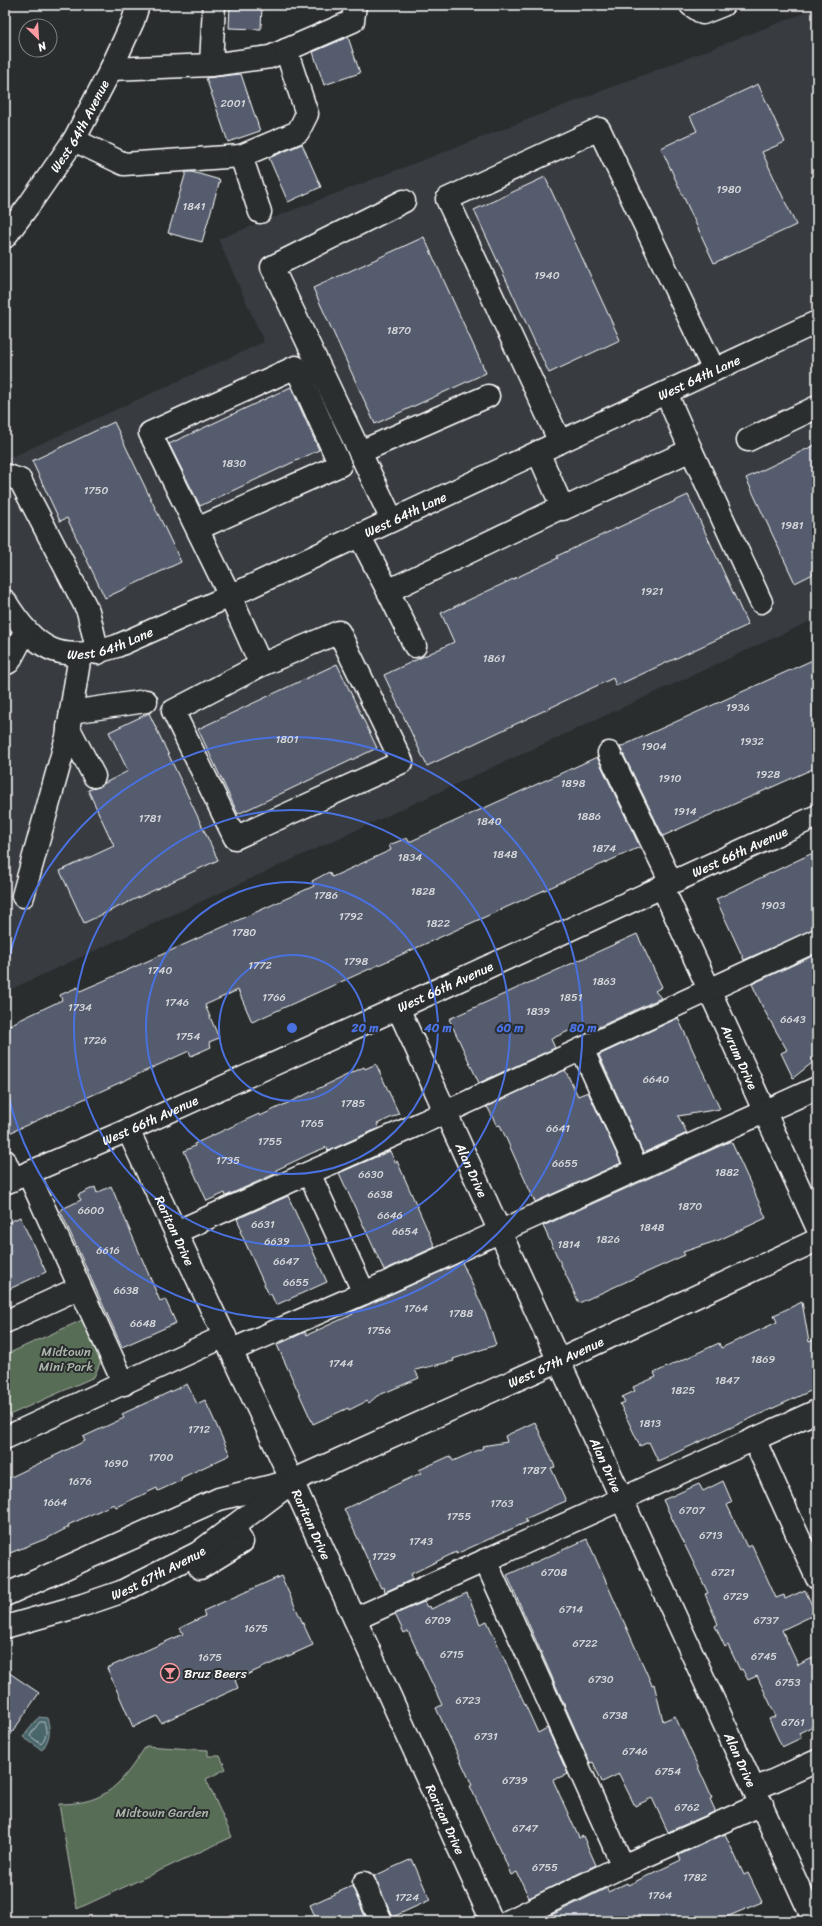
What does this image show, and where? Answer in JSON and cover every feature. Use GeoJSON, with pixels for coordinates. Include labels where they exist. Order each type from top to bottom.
{"type":"FeatureCollection","features":[{"type":"Feature","properties":{"kind":"street","name":"West 64th Avenue"},"geometry":{"type":"LineString","coordinates":[[5,237],[74,140],[112,69],[133,21],[138,5]]}},
{"type":"Feature","properties":{"kind":"street"},"geometry":{"type":"LineString","coordinates":[[211,65],[214,5]]}},
{"type":"Feature","properties":{"kind":"street"},"geometry":{"type":"LineString","coordinates":[[112,69],[211,65],[270,56],[353,21],[355,5]]}},
{"type":"Feature","properties":{"kind":"street"},"geometry":{"type":"LineString","coordinates":[[691,5],[702,13],[722,5]]}},
{"type":"Feature","properties":{"kind":"street"},"geometry":{"type":"LineString","coordinates":[[74,140],[124,164],[241,156],[298,132],[307,114],[286,50]]}},
{"type":"Feature","properties":{"kind":"street"},"geometry":{"type":"LineString","coordinates":[[560,442],[447,199],[599,129],[714,370]]}},
{"type":"Feature","properties":{"kind":"street"},"geometry":{"type":"LineString","coordinates":[[241,156],[260,212]]}},
{"type":"Feature","properties":{"kind":"street"},"geometry":{"type":"LineString","coordinates":[[392,520],[272,267],[404,201]]}},
{"type":"Feature","properties":{"kind":"street","name":"West 64th Lane"},"geometry":{"type":"LineString","coordinates":[[5,600],[18,621],[34,639],[47,648],[89,654],[152,632],[817,322]]}},
{"type":"Feature","properties":{"kind":"street"},"geometry":{"type":"LineString","coordinates":[[197,529],[340,465],[296,367],[150,433],[197,529],[230,596],[261,665]]}},
{"type":"Feature","properties":{"kind":"street"},"geometry":{"type":"LineString","coordinates":[[666,393],[761,602]]}},
{"type":"Feature","properties":{"kind":"street"},"geometry":{"type":"LineString","coordinates":[[360,452],[488,396]]}},
{"type":"Feature","properties":{"kind":"street"},"geometry":{"type":"LineString","coordinates":[[748,440],[817,407]]}},
{"type":"Feature","properties":{"kind":"street"},"geometry":{"type":"LineString","coordinates":[[538,452],[563,510],[691,450]]}},
{"type":"Feature","properties":{"kind":"street"},"geometry":{"type":"LineString","coordinates":[[5,475],[20,480],[88,611],[89,654],[23,896]]}},
{"type":"Feature","properties":{"kind":"street"},"geometry":{"type":"LineString","coordinates":[[388,591],[562,507]]}},
{"type":"Feature","properties":{"kind":"street"},"geometry":{"type":"LineString","coordinates":[[359,535],[415,646]]}},
{"type":"Feature","properties":{"kind":"street"},"geometry":{"type":"LineString","coordinates":[[5,664],[9,662],[26,630]]}},
{"type":"Feature","properties":{"kind":"street"},"geometry":{"type":"LineString","coordinates":[[339,632],[402,762],[235,838],[174,710],[261,665],[339,632]]}},
{"type":"Feature","properties":{"kind":"street"},"geometry":{"type":"LineString","coordinates":[[70,720],[146,701]]}},
{"type":"Feature","properties":{"kind":"street"},"geometry":{"type":"LineString","coordinates":[[70,720],[94,776]]}},
{"type":"Feature","properties":{"kind":"street","name":"Avrum Drive"},"geometry":{"type":"LineString","coordinates":[[609,753],[667,884],[709,989],[817,1227]]}},
{"type":"Feature","properties":{"kind":"street","name":"West 66th Avenue"},"geometry":{"type":"LineString","coordinates":[[13,1174],[128,1130],[817,816]]}},
{"type":"Feature","properties":{"kind":"street"},"geometry":{"type":"LineString","coordinates":[[176,1232],[446,1112],[817,940]]}},
{"type":"Feature","properties":{"kind":"street","name":"Alan Drive"},"geometry":{"type":"LineString","coordinates":[[398,1008],[814,1921]]}},
{"type":"Feature","properties":{"kind":"street"},"geometry":{"type":"LineString","coordinates":[[582,1049],[637,1169]]}},
{"type":"Feature","properties":{"kind":"street"},"geometry":{"type":"LineString","coordinates":[[5,1438],[124,1384],[228,1343],[364,1293],[817,1088]]}},
{"type":"Feature","properties":{"kind":"street","name":"Raritan Drive"},"geometry":{"type":"LineString","coordinates":[[128,1130],[292,1481],[492,1921]]}},
{"type":"Feature","properties":{"kind":"street"},"geometry":{"type":"LineString","coordinates":[[309,1173],[364,1293]]}},
{"type":"Feature","properties":{"kind":"street"},"geometry":{"type":"LineString","coordinates":[[13,1174],[79,1288],[124,1384]]}},
{"type":"Feature","properties":{"kind":"street","name":"West 67th Avenue"},"geometry":{"type":"LineString","coordinates":[[5,1595],[218,1499],[292,1481],[558,1361],[817,1240]]}},
{"type":"Feature","properties":{"kind":"street"},"geometry":{"type":"LineString","coordinates":[[5,1322],[79,1288]]}},
{"type":"Feature","properties":{"kind":"street"},"geometry":{"type":"LineString","coordinates":[[355,1619],[817,1411]]}},
{"type":"Feature","properties":{"kind":"street"},"geometry":{"type":"LineString","coordinates":[[754,1439],[817,1578]]}},
{"type":"Feature","properties":{"kind":"street","name":"West 67th Avenue"},"geometry":{"type":"LineString","coordinates":[[5,1627],[83,1605],[120,1592],[198,1553],[292,1481]]}},
{"type":"Feature","properties":{"kind":"street"},"geometry":{"type":"LineString","coordinates":[[485,1560],[623,1866]]}},
{"type":"Feature","properties":{"kind":"street"},"geometry":{"type":"LineString","coordinates":[[509,1921],[623,1866],[758,1796],[817,1761]]}},
{"type":"Feature","properties":{"kind":"street"},"geometry":{"type":"LineString","coordinates":[[364,1883],[381,1921]]}},
{"type":"Feature","properties":{"kind":"shaded area"},"geometry":{"type":"Polygon","coordinates":[[[817,8],[817,618],[5,992],[5,460],[264,342],[218,239],[817,8]]]}},
{"type":"Feature","properties":{"kind":"green space","name":"Midtown Mini Park"},"geometry":{"type":"Polygon","coordinates":[[[82,1320],[101,1361],[94,1377],[5,1417],[5,1355],[82,1320]]]}},
{"type":"Feature","properties":{"kind":"green space","name":"Midtown Garden"},"geometry":{"type":"Polygon","coordinates":[[[146,1746],[208,1750],[208,1756],[220,1756],[226,1769],[206,1779],[232,1837],[77,1909],[59,1804],[90,1800],[112,1789],[129,1771],[146,1746]]]}},
{"type":"Feature","properties":{"kind":"water"},"geometry":{"type":"Polygon","coordinates":[[[39,1717],[47,1718],[49,1727],[47,1742],[42,1750],[23,1737],[39,1717]]]}},
{"type":"Feature","properties":{"kind":"building"},"geometry":{"type":"Polygon","coordinates":[[[230,5],[262,5],[261,29],[229,28],[230,5]]]}},
{"type":"Feature","properties":{"kind":"building"},"geometry":{"type":"Polygon","coordinates":[[[348,37],[360,73],[324,85],[313,52],[348,37]]]}},
{"type":"Feature","properties":{"kind":"building"},"geometry":{"type":"Polygon","coordinates":[[[241,74],[260,131],[228,142],[206,78],[241,74]]]}},
{"type":"Feature","properties":{"kind":"building"},"geometry":{"type":"Polygon","coordinates":[[[758,84],[785,142],[762,152],[796,225],[714,263],[661,148],[697,131],[690,116],[758,84]]]}},
{"type":"Feature","properties":{"kind":"building"},"geometry":{"type":"Polygon","coordinates":[[[302,144],[321,187],[288,202],[269,158],[302,144]]]}},
{"type":"Feature","properties":{"kind":"building"},"geometry":{"type":"Polygon","coordinates":[[[186,172],[192,172],[220,180],[202,242],[168,233],[186,172]]]}},
{"type":"Feature","properties":{"kind":"building"},"geometry":{"type":"Polygon","coordinates":[[[545,177],[620,340],[549,373],[474,210],[545,177]]]}},
{"type":"Feature","properties":{"kind":"building"},"geometry":{"type":"Polygon","coordinates":[[[424,237],[486,373],[375,424],[313,288],[424,237]]]}},
{"type":"Feature","properties":{"kind":"building"},"geometry":{"type":"Polygon","coordinates":[[[291,387],[319,450],[200,506],[169,444],[291,387]]]}},
{"type":"Feature","properties":{"kind":"building"},"geometry":{"type":"Polygon","coordinates":[[[114,422],[181,562],[105,598],[67,518],[60,521],[32,461],[114,422]]]}},
{"type":"Feature","properties":{"kind":"building"},"geometry":{"type":"Polygon","coordinates":[[[817,444],[817,572],[795,583],[746,478],[817,444]]]}},
{"type":"Feature","properties":{"kind":"building"},"geometry":{"type":"Polygon","coordinates":[[[688,495],[748,625],[616,686],[613,678],[427,766],[384,675],[454,642],[441,613],[558,558],[557,556],[688,495]]]}},
{"type":"Feature","properties":{"kind":"building"},"geometry":{"type":"Polygon","coordinates":[[[817,658],[817,767],[663,836],[620,747],[817,658]]]}},
{"type":"Feature","properties":{"kind":"building"},"geometry":{"type":"Polygon","coordinates":[[[337,664],[377,748],[238,814],[198,729],[337,664]]]}},
{"type":"Feature","properties":{"kind":"building"},"geometry":{"type":"Polygon","coordinates":[[[149,713],[218,860],[84,923],[60,871],[114,846],[88,790],[99,787],[128,771],[109,732],[149,713]]]}},
{"type":"Feature","properties":{"kind":"building"},"geometry":{"type":"Polygon","coordinates":[[[597,757],[640,847],[252,1022],[238,990],[205,1005],[219,1038],[209,1042],[211,1047],[191,1056],[189,1051],[5,1135],[5,1027],[62,1000],[60,995],[78,987],[80,991],[101,982],[314,886],[312,881],[329,872],[332,877],[391,850],[389,845],[407,838],[409,842],[597,757]]]}},
{"type":"Feature","properties":{"kind":"building"},"geometry":{"type":"Polygon","coordinates":[[[817,851],[817,928],[744,960],[716,899],[817,851]]]}},
{"type":"Feature","properties":{"kind":"building"},"geometry":{"type":"Polygon","coordinates":[[[637,934],[662,987],[655,991],[661,998],[588,1032],[584,1024],[551,1039],[555,1048],[479,1083],[449,1019],[637,934]]]}},
{"type":"Feature","properties":{"kind":"building"},"geometry":{"type":"Polygon","coordinates":[[[817,954],[817,1059],[793,1078],[781,1053],[787,1050],[764,1010],[752,984],[817,954]]]}},
{"type":"Feature","properties":{"kind":"building"},"geometry":{"type":"Polygon","coordinates":[[[678,1018],[720,1109],[678,1116],[687,1133],[643,1153],[599,1055],[678,1018]]]}},
{"type":"Feature","properties":{"kind":"building"},"geometry":{"type":"Polygon","coordinates":[[[376,1064],[399,1114],[377,1124],[379,1128],[328,1151],[327,1147],[312,1153],[276,1170],[277,1173],[226,1196],[225,1193],[207,1201],[184,1151],[195,1146],[194,1144],[259,1114],[260,1116],[364,1067],[365,1069],[376,1064]]]}},
{"type":"Feature","properties":{"kind":"building"},"geometry":{"type":"Polygon","coordinates":[[[565,1070],[578,1096],[588,1092],[621,1163],[535,1202],[500,1125],[497,1126],[488,1108],[486,1107],[565,1070]]]}},
{"type":"Feature","properties":{"kind":"building"},"geometry":{"type":"Polygon","coordinates":[[[731,1141],[766,1218],[719,1240],[683,1252],[685,1255],[579,1303],[543,1226],[731,1141]]]}},
{"type":"Feature","properties":{"kind":"building"},"geometry":{"type":"Polygon","coordinates":[[[390,1151],[395,1162],[397,1161],[435,1247],[384,1270],[339,1173],[390,1151]]]}},
{"type":"Feature","properties":{"kind":"building"},"geometry":{"type":"Polygon","coordinates":[[[111,1186],[160,1301],[165,1299],[176,1323],[122,1347],[60,1210],[81,1200],[78,1195],[95,1187],[97,1193],[111,1186]]]}},
{"type":"Feature","properties":{"kind":"building"},"geometry":{"type":"Polygon","coordinates":[[[288,1196],[327,1282],[276,1305],[271,1294],[269,1295],[240,1231],[242,1230],[237,1219],[288,1196]]]}},
{"type":"Feature","properties":{"kind":"building"},"geometry":{"type":"Polygon","coordinates":[[[20,1217],[46,1272],[5,1291],[5,1224],[20,1217]]]}},
{"type":"Feature","properties":{"kind":"building"},"geometry":{"type":"Polygon","coordinates":[[[462,1262],[487,1317],[496,1345],[453,1359],[454,1361],[415,1370],[419,1378],[377,1396],[369,1403],[367,1401],[349,1410],[348,1408],[313,1424],[277,1345],[305,1332],[307,1335],[353,1314],[352,1312],[462,1262]]]}},
{"type":"Feature","properties":{"kind":"building"},"geometry":{"type":"Polygon","coordinates":[[[802,1302],[809,1342],[817,1339],[817,1388],[658,1461],[649,1442],[640,1446],[620,1404],[625,1402],[622,1397],[635,1391],[633,1387],[656,1377],[654,1373],[719,1343],[721,1348],[777,1322],[774,1315],[802,1302]]]}},
{"type":"Feature","properties":{"kind":"building"},"geometry":{"type":"Polygon","coordinates":[[[187,1384],[197,1404],[205,1400],[230,1455],[181,1478],[182,1480],[158,1491],[157,1488],[116,1507],[114,1504],[68,1525],[69,1527],[48,1538],[5,1555],[5,1480],[85,1441],[83,1437],[124,1418],[122,1414],[187,1384]]]}},
{"type":"Feature","properties":{"kind":"building"},"geometry":{"type":"Polygon","coordinates":[[[535,1422],[555,1467],[551,1468],[566,1501],[525,1519],[527,1522],[456,1554],[456,1552],[411,1574],[413,1579],[385,1592],[384,1587],[381,1588],[344,1509],[421,1473],[419,1470],[450,1456],[453,1461],[483,1448],[482,1446],[507,1442],[505,1436],[535,1422]]]}},
{"type":"Feature","properties":{"kind":"building"},"geometry":{"type":"Polygon","coordinates":[[[723,1481],[732,1502],[727,1505],[747,1547],[752,1545],[776,1598],[784,1595],[785,1599],[805,1590],[816,1614],[782,1630],[798,1665],[817,1656],[817,1724],[799,1733],[801,1738],[782,1747],[769,1719],[776,1716],[757,1676],[748,1680],[742,1669],[740,1670],[728,1645],[725,1647],[715,1626],[718,1624],[705,1594],[708,1593],[663,1500],[699,1484],[703,1491],[723,1481]]]}},
{"type":"Feature","properties":{"kind":"building"},"geometry":{"type":"Polygon","coordinates":[[[587,1539],[652,1685],[654,1684],[663,1721],[675,1716],[712,1798],[710,1799],[715,1810],[714,1812],[668,1832],[652,1798],[635,1806],[619,1774],[602,1782],[593,1762],[590,1763],[507,1575],[587,1539]]]}},
{"type":"Feature","properties":{"kind":"building"},"geometry":{"type":"Polygon","coordinates":[[[281,1576],[313,1645],[235,1680],[238,1688],[161,1723],[157,1716],[133,1727],[107,1668],[183,1634],[180,1628],[205,1616],[203,1611],[281,1576]]]}},
{"type":"Feature","properties":{"kind":"building"},"geometry":{"type":"Polygon","coordinates":[[[467,1593],[480,1624],[487,1621],[538,1733],[547,1728],[568,1774],[553,1780],[579,1838],[583,1836],[596,1865],[529,1898],[517,1872],[511,1875],[470,1786],[472,1785],[436,1708],[442,1705],[408,1631],[404,1633],[395,1614],[424,1602],[427,1607],[430,1606],[431,1609],[467,1593]]]}},
{"type":"Feature","properties":{"kind":"building"},"geometry":{"type":"Polygon","coordinates":[[[5,1670],[39,1693],[5,1743],[5,1670]]]}},
{"type":"Feature","properties":{"kind":"building"},"geometry":{"type":"Polygon","coordinates":[[[725,1834],[744,1875],[748,1873],[762,1902],[717,1921],[539,1921],[607,1888],[608,1892],[627,1883],[628,1885],[681,1860],[679,1855],[725,1834]]]}},
{"type":"Feature","properties":{"kind":"building"},"geometry":{"type":"Polygon","coordinates":[[[412,1859],[430,1900],[393,1917],[374,1876],[412,1859]]]}},
{"type":"Feature","properties":{"kind":"building"},"geometry":{"type":"Polygon","coordinates":[[[352,1886],[367,1921],[317,1921],[310,1905],[352,1886]]]}},
{"type":"Feature","properties":{"kind":"place","name":"Bruz Beers"},"geometry":{"type":"Point","coordinates":[170,1673]}}]}
